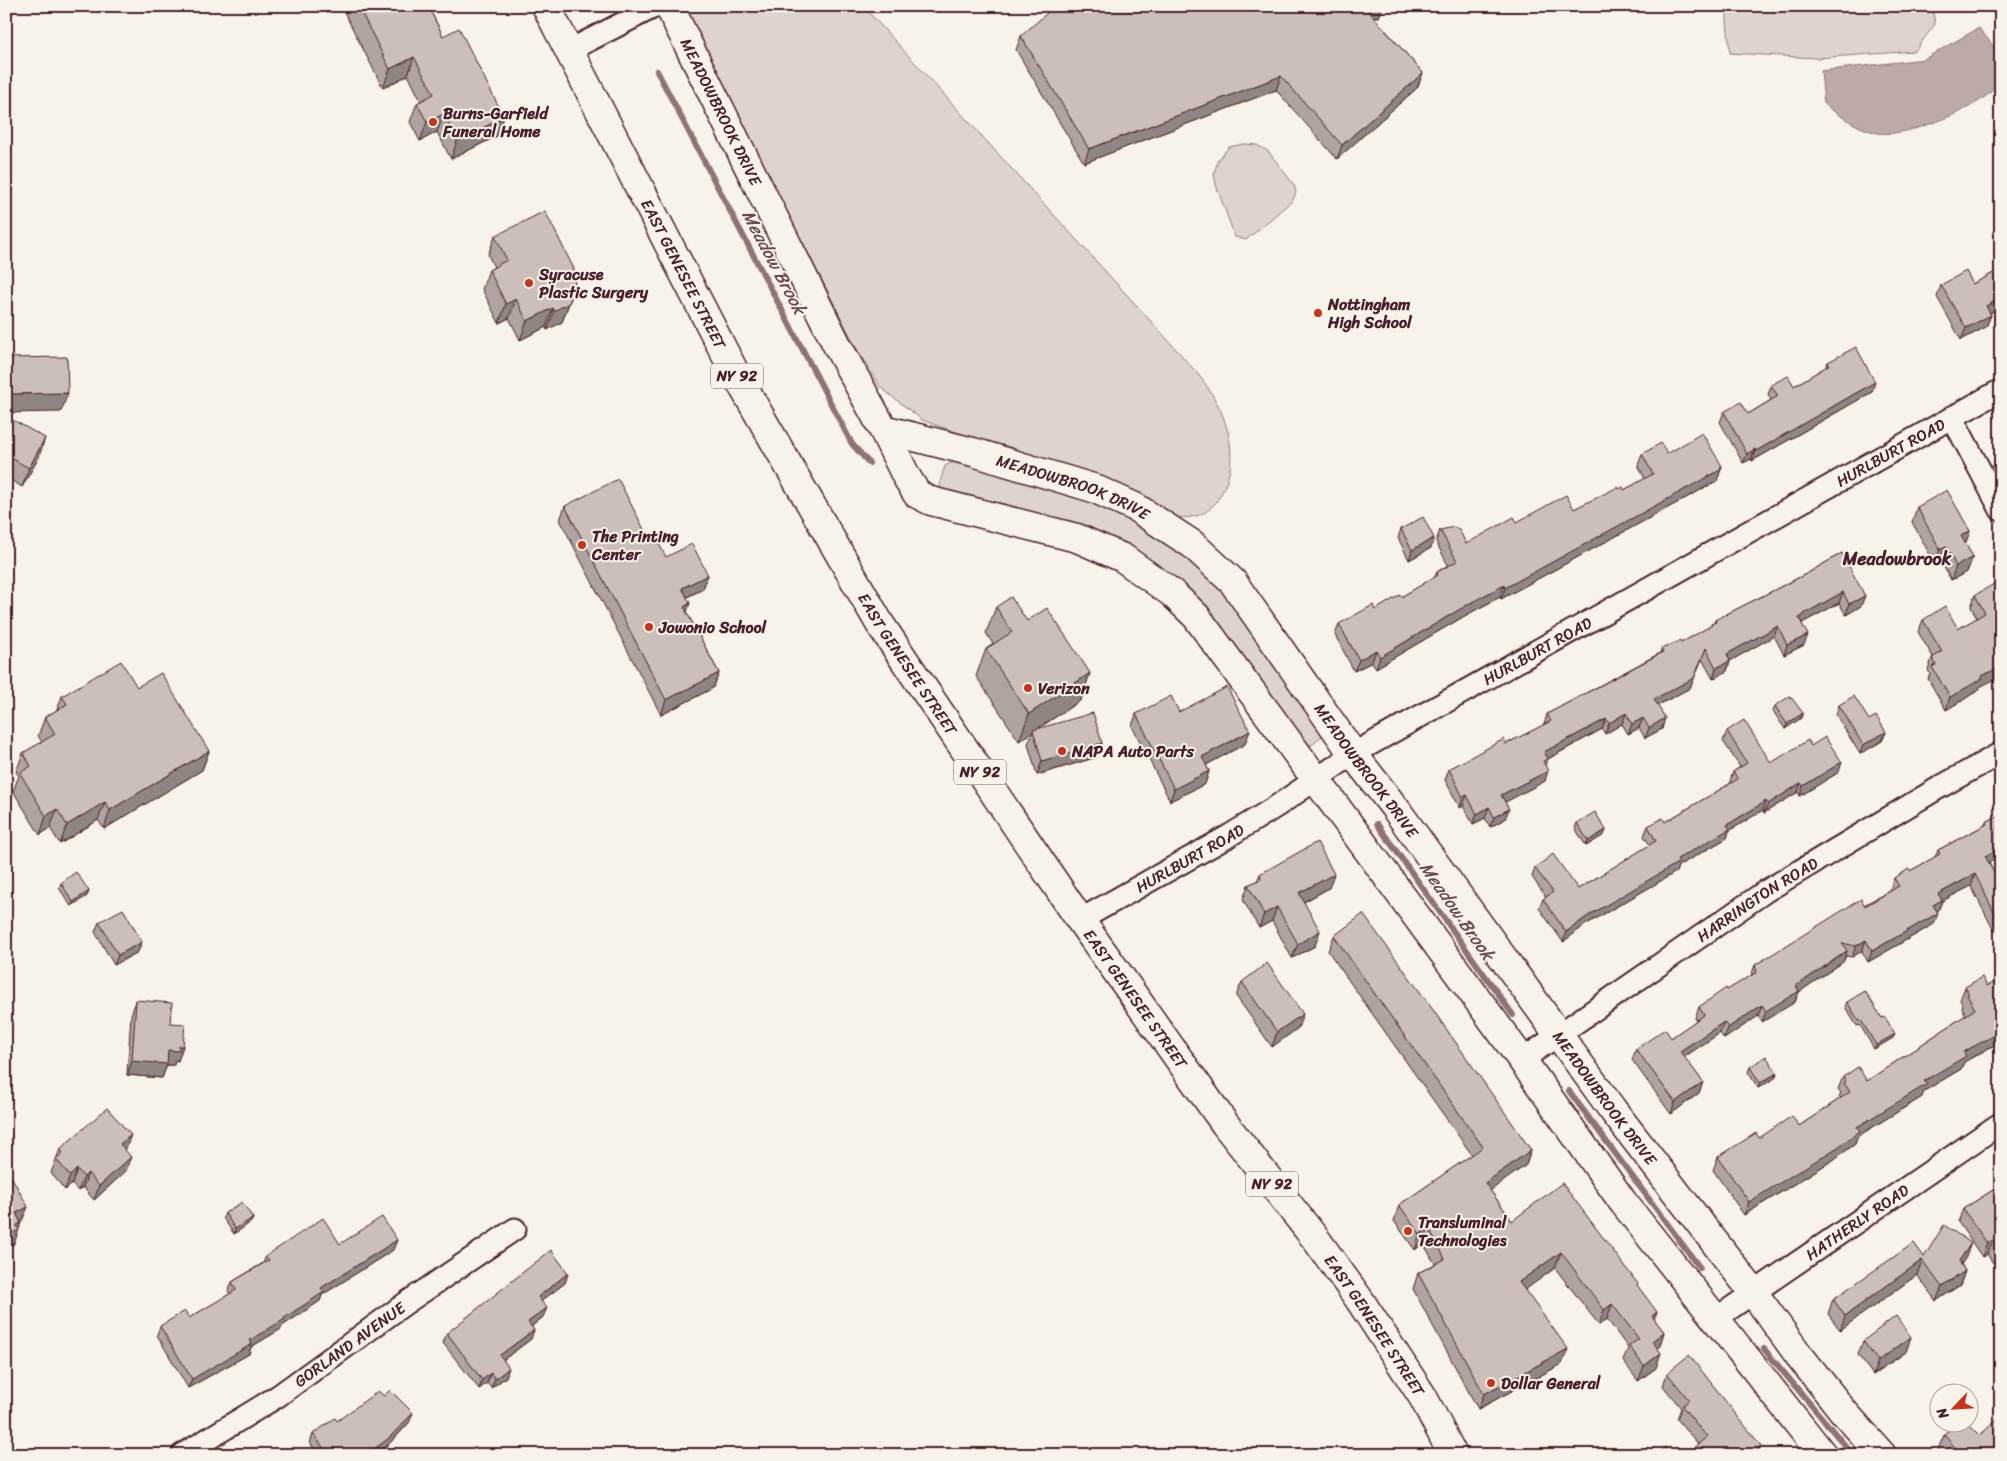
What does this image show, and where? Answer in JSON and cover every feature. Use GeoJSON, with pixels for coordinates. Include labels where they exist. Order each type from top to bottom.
{"type":"FeatureCollection","features":[{"type":"Feature","properties":{"kind":"street","name":"EAST GENESEE STREET"},"geometry":{"type":"LineString","coordinates":[[546,6],[734,371],[880,624],[1080,920],[1225,1124],[1318,1242],[1359,1299],[1423,1397],[1453,1455]]}},
{"type":"Feature","properties":{"kind":"street"},"geometry":{"type":"LineString","coordinates":[[568,51],[656,6]]}},
{"type":"Feature","properties":{"kind":"street","name":"MEADOWBROOK DRIVE"},"geometry":{"type":"LineString","coordinates":[[669,6],[837,345],[917,494],[931,501],[1077,538],[1123,558],[1172,593],[1196,616],[1522,1060],[1623,1202],[1823,1455]]}},
{"type":"Feature","properties":{"kind":"street","name":"HURLBURT ROAD"},"geometry":{"type":"LineString","coordinates":[[1080,920],[1227,837],[1353,754],[2001,390]]}},
{"type":"Feature","properties":{"kind":"street"},"geometry":{"type":"LineString","coordinates":[[1952,417],[2001,510]]}},
{"type":"Feature","properties":{"kind":"street","name":"MEADOWBROOK DRIVE"},"geometry":{"type":"LineString","coordinates":[[883,429],[972,452],[1093,488],[1135,508],[1192,544],[1233,582],[1353,754],[1395,808],[1612,1109],[1753,1292],[1798,1354],[1844,1412],[1882,1455]]}},
{"type":"Feature","properties":{"kind":"street","name":"HARRINGTON ROAD"},"geometry":{"type":"LineString","coordinates":[[1522,1060],[1766,891],[1940,787],[2001,753]]}},
{"type":"Feature","properties":{"kind":"street","name":"HATHERLY ROAD"},"geometry":{"type":"LineString","coordinates":[[1715,1319],[2001,1123]]}},
{"type":"Feature","properties":{"kind":"street","name":"GORLAND AVENUE"},"geometry":{"type":"LineString","coordinates":[[182,1455],[278,1396],[406,1303],[515,1229]]}},
{"type":"Feature","properties":{"kind":"shaded area"},"geometry":{"type":"Polygon","coordinates":[[[682,6],[863,6],[1206,384],[1223,416],[1230,443],[1231,456],[1230,470],[1226,483],[1220,496],[1211,508],[1195,516],[1175,517],[1035,460],[922,420],[880,387],[857,349],[682,6]]]}},
{"type":"Feature","properties":{"kind":"shaded area"},"geometry":{"type":"Polygon","coordinates":[[[1728,6],[1932,6],[1935,24],[1915,51],[1816,58],[1730,53],[1727,20],[1728,6]]]}},
{"type":"Feature","properties":{"kind":"shaded area"},"geometry":{"type":"Polygon","coordinates":[[[1979,28],[2000,56],[2001,68],[1999,77],[1991,92],[1954,115],[1904,131],[1878,133],[1856,125],[1824,104],[1821,71],[1924,59],[1979,28]]]}},
{"type":"Feature","properties":{"kind":"shaded area"},"geometry":{"type":"Polygon","coordinates":[[[1244,144],[1257,145],[1268,151],[1294,185],[1296,192],[1293,200],[1246,240],[1235,237],[1216,185],[1214,173],[1218,160],[1229,147],[1244,144]]]}},
{"type":"Feature","properties":{"kind":"shaded area"},"geometry":{"type":"Polygon","coordinates":[[[955,461],[1089,499],[1156,532],[1201,567],[1224,592],[1322,730],[1322,736],[1312,745],[1306,745],[1181,590],[941,489],[940,482],[945,466],[955,461]]]}},
{"type":"Feature","properties":{"kind":"building"},"geometry":{"type":"Polygon","coordinates":[[[358,6],[428,6],[443,36],[459,28],[504,117],[457,141],[444,114],[427,122],[417,103],[434,94],[414,57],[390,69],[358,6]]]}},
{"type":"Feature","properties":{"kind":"building"},"geometry":{"type":"Polygon","coordinates":[[[1055,6],[1364,6],[1423,73],[1342,145],[1281,76],[1089,149],[1021,36],[1055,6]]]}},
{"type":"Feature","properties":{"kind":"building","name":"Syracuse Plastic Surgery"},"geometry":{"type":"Polygon","coordinates":[[[545,211],[574,269],[575,287],[569,303],[554,311],[553,308],[527,321],[516,299],[506,304],[489,270],[507,260],[495,236],[545,211]]]}},
{"type":"Feature","properties":{"kind":"building"},"geometry":{"type":"Polygon","coordinates":[[[2001,269],[2001,298],[1986,306],[1991,315],[1966,328],[1941,285],[1966,271],[1973,284],[2001,269]]]}},
{"type":"Feature","properties":{"kind":"building"},"geometry":{"type":"Polygon","coordinates":[[[1856,347],[1875,382],[1756,451],[1755,449],[1747,454],[1724,412],[1741,402],[1748,414],[1778,396],[1771,385],[1788,376],[1794,386],[1829,365],[1828,362],[1856,347]]]}},
{"type":"Feature","properties":{"kind":"building"},"geometry":{"type":"Polygon","coordinates":[[[67,357],[68,393],[6,394],[6,358],[67,357]]]}},
{"type":"Feature","properties":{"kind":"building"},"geometry":{"type":"Polygon","coordinates":[[[6,416],[45,438],[29,468],[6,455],[6,416]]]}},
{"type":"Feature","properties":{"kind":"building"},"geometry":{"type":"Polygon","coordinates":[[[1702,433],[1722,469],[1505,588],[1504,585],[1472,602],[1380,657],[1376,650],[1359,660],[1339,624],[1373,605],[1375,610],[1400,595],[1401,597],[1438,575],[1437,572],[1457,561],[1440,530],[1454,527],[1459,529],[1466,544],[1514,517],[1517,522],[1566,495],[1574,509],[1618,487],[1619,489],[1623,487],[1624,490],[1653,474],[1642,454],[1661,443],[1667,454],[1702,433]]]}},
{"type":"Feature","properties":{"kind":"building"},"geometry":{"type":"Polygon","coordinates":[[[618,479],[651,543],[657,540],[666,557],[692,544],[708,575],[682,588],[690,603],[684,607],[719,673],[666,700],[565,506],[618,479]]]}},
{"type":"Feature","properties":{"kind":"building"},"geometry":{"type":"Polygon","coordinates":[[[1947,490],[1970,531],[1961,536],[1973,557],[1956,566],[1946,546],[1940,549],[1917,507],[1947,490]]]}},
{"type":"Feature","properties":{"kind":"building"},"geometry":{"type":"Polygon","coordinates":[[[1423,517],[1434,538],[1412,550],[1401,529],[1423,517]]]}},
{"type":"Feature","properties":{"kind":"building"},"geometry":{"type":"Polygon","coordinates":[[[1842,553],[1865,596],[1849,604],[1843,592],[1804,614],[1799,618],[1808,635],[1787,645],[1778,626],[1727,654],[1730,661],[1716,668],[1706,648],[1694,678],[1654,699],[1665,718],[1649,728],[1643,718],[1632,724],[1626,713],[1609,723],[1606,719],[1544,752],[1548,759],[1543,761],[1548,771],[1501,795],[1509,809],[1494,817],[1489,807],[1477,814],[1467,795],[1463,797],[1449,769],[1504,739],[1506,744],[1551,721],[1547,714],[1663,652],[1661,649],[1680,641],[1681,643],[1712,625],[1716,622],[1715,620],[1808,573],[1842,553]]]}},
{"type":"Feature","properties":{"kind":"building"},"geometry":{"type":"Polygon","coordinates":[[[1996,583],[2001,592],[2001,666],[1950,697],[1932,667],[1936,665],[1932,658],[1942,652],[1923,620],[1945,606],[1958,629],[1985,613],[1975,595],[1996,583]]]}},
{"type":"Feature","properties":{"kind":"building"},"geometry":{"type":"Polygon","coordinates":[[[1011,597],[1027,621],[1047,608],[1090,673],[1029,714],[986,649],[1012,632],[996,607],[1011,597]]]}},
{"type":"Feature","properties":{"kind":"building"},"geometry":{"type":"Polygon","coordinates":[[[121,661],[137,687],[161,673],[209,751],[110,810],[105,802],[67,825],[57,809],[46,816],[20,773],[31,766],[23,753],[55,734],[45,717],[67,704],[62,696],[121,661]]]}},
{"type":"Feature","properties":{"kind":"building"},"geometry":{"type":"Polygon","coordinates":[[[1227,687],[1250,731],[1202,757],[1209,771],[1174,789],[1136,714],[1171,696],[1179,712],[1227,687]]]}},
{"type":"Feature","properties":{"kind":"building"},"geometry":{"type":"Polygon","coordinates":[[[1790,696],[1803,713],[1787,724],[1775,706],[1790,696]]]}},
{"type":"Feature","properties":{"kind":"building"},"geometry":{"type":"Polygon","coordinates":[[[1854,696],[1869,720],[1876,716],[1886,732],[1863,745],[1839,705],[1854,696]]]}},
{"type":"Feature","properties":{"kind":"building"},"geometry":{"type":"Polygon","coordinates":[[[1093,713],[1102,743],[1042,761],[1033,730],[1093,713]]]}},
{"type":"Feature","properties":{"kind":"building"},"geometry":{"type":"Polygon","coordinates":[[[1744,720],[1771,763],[1808,740],[1811,746],[1825,737],[1842,762],[1803,786],[1801,783],[1768,804],[1766,801],[1727,825],[1730,829],[1677,859],[1679,862],[1588,916],[1566,932],[1543,899],[1553,892],[1535,868],[1553,854],[1578,889],[1656,841],[1648,826],[1663,818],[1665,822],[1738,779],[1733,772],[1747,763],[1727,731],[1744,720]]]}},
{"type":"Feature","properties":{"kind":"building"},"geometry":{"type":"Polygon","coordinates":[[[1595,812],[1606,830],[1588,841],[1577,823],[1595,812]]]}},
{"type":"Feature","properties":{"kind":"building"},"geometry":{"type":"Polygon","coordinates":[[[2001,814],[2001,847],[1985,856],[2001,886],[2001,919],[1998,920],[1975,874],[1938,894],[1942,900],[1933,905],[1938,913],[1872,951],[1866,940],[1856,946],[1842,943],[1847,951],[1796,986],[1799,991],[1766,1011],[1762,1005],[1728,1028],[1724,1022],[1680,1051],[1703,1082],[1675,1102],[1636,1049],[1665,1029],[1671,1038],[1704,1015],[1699,1007],[1726,988],[1727,990],[1757,972],[1755,965],[1861,899],[1865,906],[1899,886],[1894,878],[1940,854],[1938,850],[1987,824],[1986,822],[2001,814]]]}},
{"type":"Feature","properties":{"kind":"building"},"geometry":{"type":"Polygon","coordinates":[[[1317,842],[1334,874],[1299,893],[1320,931],[1298,944],[1277,907],[1264,914],[1248,885],[1261,879],[1260,874],[1317,842]]]}},
{"type":"Feature","properties":{"kind":"building"},"geometry":{"type":"Polygon","coordinates":[[[76,872],[89,891],[73,902],[61,883],[76,872]]]}},
{"type":"Feature","properties":{"kind":"building"},"geometry":{"type":"Polygon","coordinates":[[[123,909],[142,942],[118,955],[99,922],[123,909]]]}},
{"type":"Feature","properties":{"kind":"building"},"geometry":{"type":"Polygon","coordinates":[[[1363,914],[1531,1150],[1485,1183],[1512,1221],[1562,1183],[1657,1312],[1652,1316],[1664,1332],[1652,1341],[1661,1353],[1644,1366],[1629,1346],[1639,1339],[1612,1304],[1604,1310],[1561,1252],[1519,1282],[1568,1349],[1484,1394],[1418,1273],[1445,1259],[1429,1228],[1420,1234],[1399,1205],[1483,1147],[1334,936],[1363,914]]]}},
{"type":"Feature","properties":{"kind":"building"},"geometry":{"type":"Polygon","coordinates":[[[1267,963],[1303,1014],[1277,1032],[1242,982],[1267,963]]]}},
{"type":"Feature","properties":{"kind":"building"},"geometry":{"type":"Polygon","coordinates":[[[1982,977],[1987,986],[1994,982],[2001,992],[2001,1032],[1963,1052],[1966,1056],[1924,1081],[1927,1084],[1857,1127],[1860,1131],[1838,1147],[1749,1202],[1718,1157],[1756,1133],[1759,1138],[1792,1116],[1799,1126],[1850,1092],[1844,1083],[1846,1082],[1843,1077],[1858,1067],[1867,1081],[1975,1009],[1965,987],[1982,977]]]}},
{"type":"Feature","properties":{"kind":"building"},"geometry":{"type":"Polygon","coordinates":[[[1865,991],[1882,1018],[1885,1017],[1895,1034],[1876,1045],[1861,1020],[1859,1021],[1847,1002],[1865,991]]]}},
{"type":"Feature","properties":{"kind":"building"},"geometry":{"type":"Polygon","coordinates":[[[136,1000],[172,1003],[170,1023],[185,1024],[183,1046],[179,1046],[179,1051],[168,1050],[167,1064],[132,1061],[136,1000]]]}},
{"type":"Feature","properties":{"kind":"building"},"geometry":{"type":"Polygon","coordinates":[[[1766,1056],[1777,1073],[1760,1083],[1750,1067],[1766,1056]]]}},
{"type":"Feature","properties":{"kind":"building"},"geometry":{"type":"Polygon","coordinates":[[[107,1108],[131,1135],[120,1144],[131,1157],[99,1186],[88,1173],[84,1177],[77,1169],[70,1176],[56,1159],[63,1153],[60,1149],[107,1108]]]}},
{"type":"Feature","properties":{"kind":"building"},"geometry":{"type":"Polygon","coordinates":[[[11,1176],[28,1207],[16,1213],[21,1223],[17,1225],[19,1230],[6,1237],[6,1178],[11,1176]]]}},
{"type":"Feature","properties":{"kind":"building"},"geometry":{"type":"Polygon","coordinates":[[[2001,1185],[2001,1248],[1998,1250],[1992,1240],[1987,1243],[1963,1209],[2001,1185]]]}},
{"type":"Feature","properties":{"kind":"building"},"geometry":{"type":"Polygon","coordinates":[[[242,1202],[253,1218],[235,1229],[225,1213],[242,1202]]]}},
{"type":"Feature","properties":{"kind":"building"},"geometry":{"type":"Polygon","coordinates":[[[382,1217],[397,1240],[321,1288],[324,1292],[250,1340],[252,1344],[192,1379],[160,1326],[185,1311],[189,1318],[236,1290],[232,1282],[269,1260],[266,1256],[323,1218],[340,1244],[382,1217]]]}},
{"type":"Feature","properties":{"kind":"building"},"geometry":{"type":"Polygon","coordinates":[[[1944,1225],[1971,1243],[1959,1261],[1965,1271],[1942,1287],[1922,1260],[1845,1316],[1833,1299],[1914,1243],[1924,1257],[1944,1225]]]}},
{"type":"Feature","properties":{"kind":"building"},"geometry":{"type":"Polygon","coordinates":[[[551,1250],[568,1273],[538,1297],[547,1308],[528,1322],[534,1330],[500,1355],[509,1368],[495,1379],[491,1373],[482,1380],[447,1333],[551,1250]]]}},
{"type":"Feature","properties":{"kind":"building"},"geometry":{"type":"Polygon","coordinates":[[[1896,1316],[1911,1337],[1878,1361],[1863,1341],[1896,1316]]]}},
{"type":"Feature","properties":{"kind":"building"},"geometry":{"type":"Polygon","coordinates":[[[1689,1355],[1761,1446],[1750,1455],[1684,1455],[1707,1437],[1682,1406],[1689,1400],[1667,1373],[1689,1355]]]}},
{"type":"Feature","properties":{"kind":"building"},"geometry":{"type":"Polygon","coordinates":[[[390,1390],[413,1413],[389,1438],[366,1455],[329,1455],[313,1434],[335,1418],[337,1421],[378,1391],[384,1396],[390,1390]]]}},
{"type":"Feature","properties":{"kind":"building"},"geometry":{"type":"Polygon","coordinates":[[[2001,1419],[2001,1455],[1962,1455],[1944,1435],[1980,1435],[1997,1420],[1998,1422],[2001,1419]]]}},
{"type":"Feature","properties":{"kind":"building"},"geometry":{"type":"Polygon","coordinates":[[[1665,1447],[1670,1455],[1655,1455],[1665,1447]]]}},
{"type":"Feature","properties":{"kind":"waterway","name":"Meadow Brook"},"geometry":{"type":"LineString","coordinates":[[657,71],[852,444],[869,463]]}},
{"type":"Feature","properties":{"kind":"waterway","name":"Meadow Brook"},"geometry":{"type":"LineString","coordinates":[[1377,824],[1513,1015]]}},
{"type":"Feature","properties":{"kind":"waterway","name":"Meadow Brook"},"geometry":{"type":"LineString","coordinates":[[1569,1091],[1700,1268]]}},
{"type":"Feature","properties":{"kind":"waterway","name":"Meadow Brook"},"geometry":{"type":"LineString","coordinates":[[1764,1349],[1853,1455]]}},
{"type":"Feature","properties":{"kind":"place","name":"Burns-Garfield Funeral Home"},"geometry":{"type":"Point","coordinates":[433,122]}},
{"type":"Feature","properties":{"kind":"place","name":"Syracuse Plastic Surgery"},"geometry":{"type":"Point","coordinates":[529,283]}},
{"type":"Feature","properties":{"kind":"place","name":"Nottingham High School"},"geometry":{"type":"Point","coordinates":[1318,313]}},
{"type":"Feature","properties":{"kind":"place","name":"The Printing Center"},"geometry":{"type":"Point","coordinates":[582,545]}},
{"type":"Feature","properties":{"kind":"place","name":"Jowonio School"},"geometry":{"type":"Point","coordinates":[649,627]}},
{"type":"Feature","properties":{"kind":"place","name":"Verizon"},"geometry":{"type":"Point","coordinates":[1028,688]}},
{"type":"Feature","properties":{"kind":"place","name":"NAPA Auto Parts"},"geometry":{"type":"Point","coordinates":[1062,751]}},
{"type":"Feature","properties":{"kind":"place","name":"Transluminal Technologies"},"geometry":{"type":"Point","coordinates":[1408,1231]}},
{"type":"Feature","properties":{"kind":"place","name":"Dollar General"},"geometry":{"type":"Point","coordinates":[1491,1383]}},
{"type":"Feature","properties":{"kind":"district","name":"Meadowbrook"},"geometry":{"type":"Point","coordinates":[1897,559]}}]}
